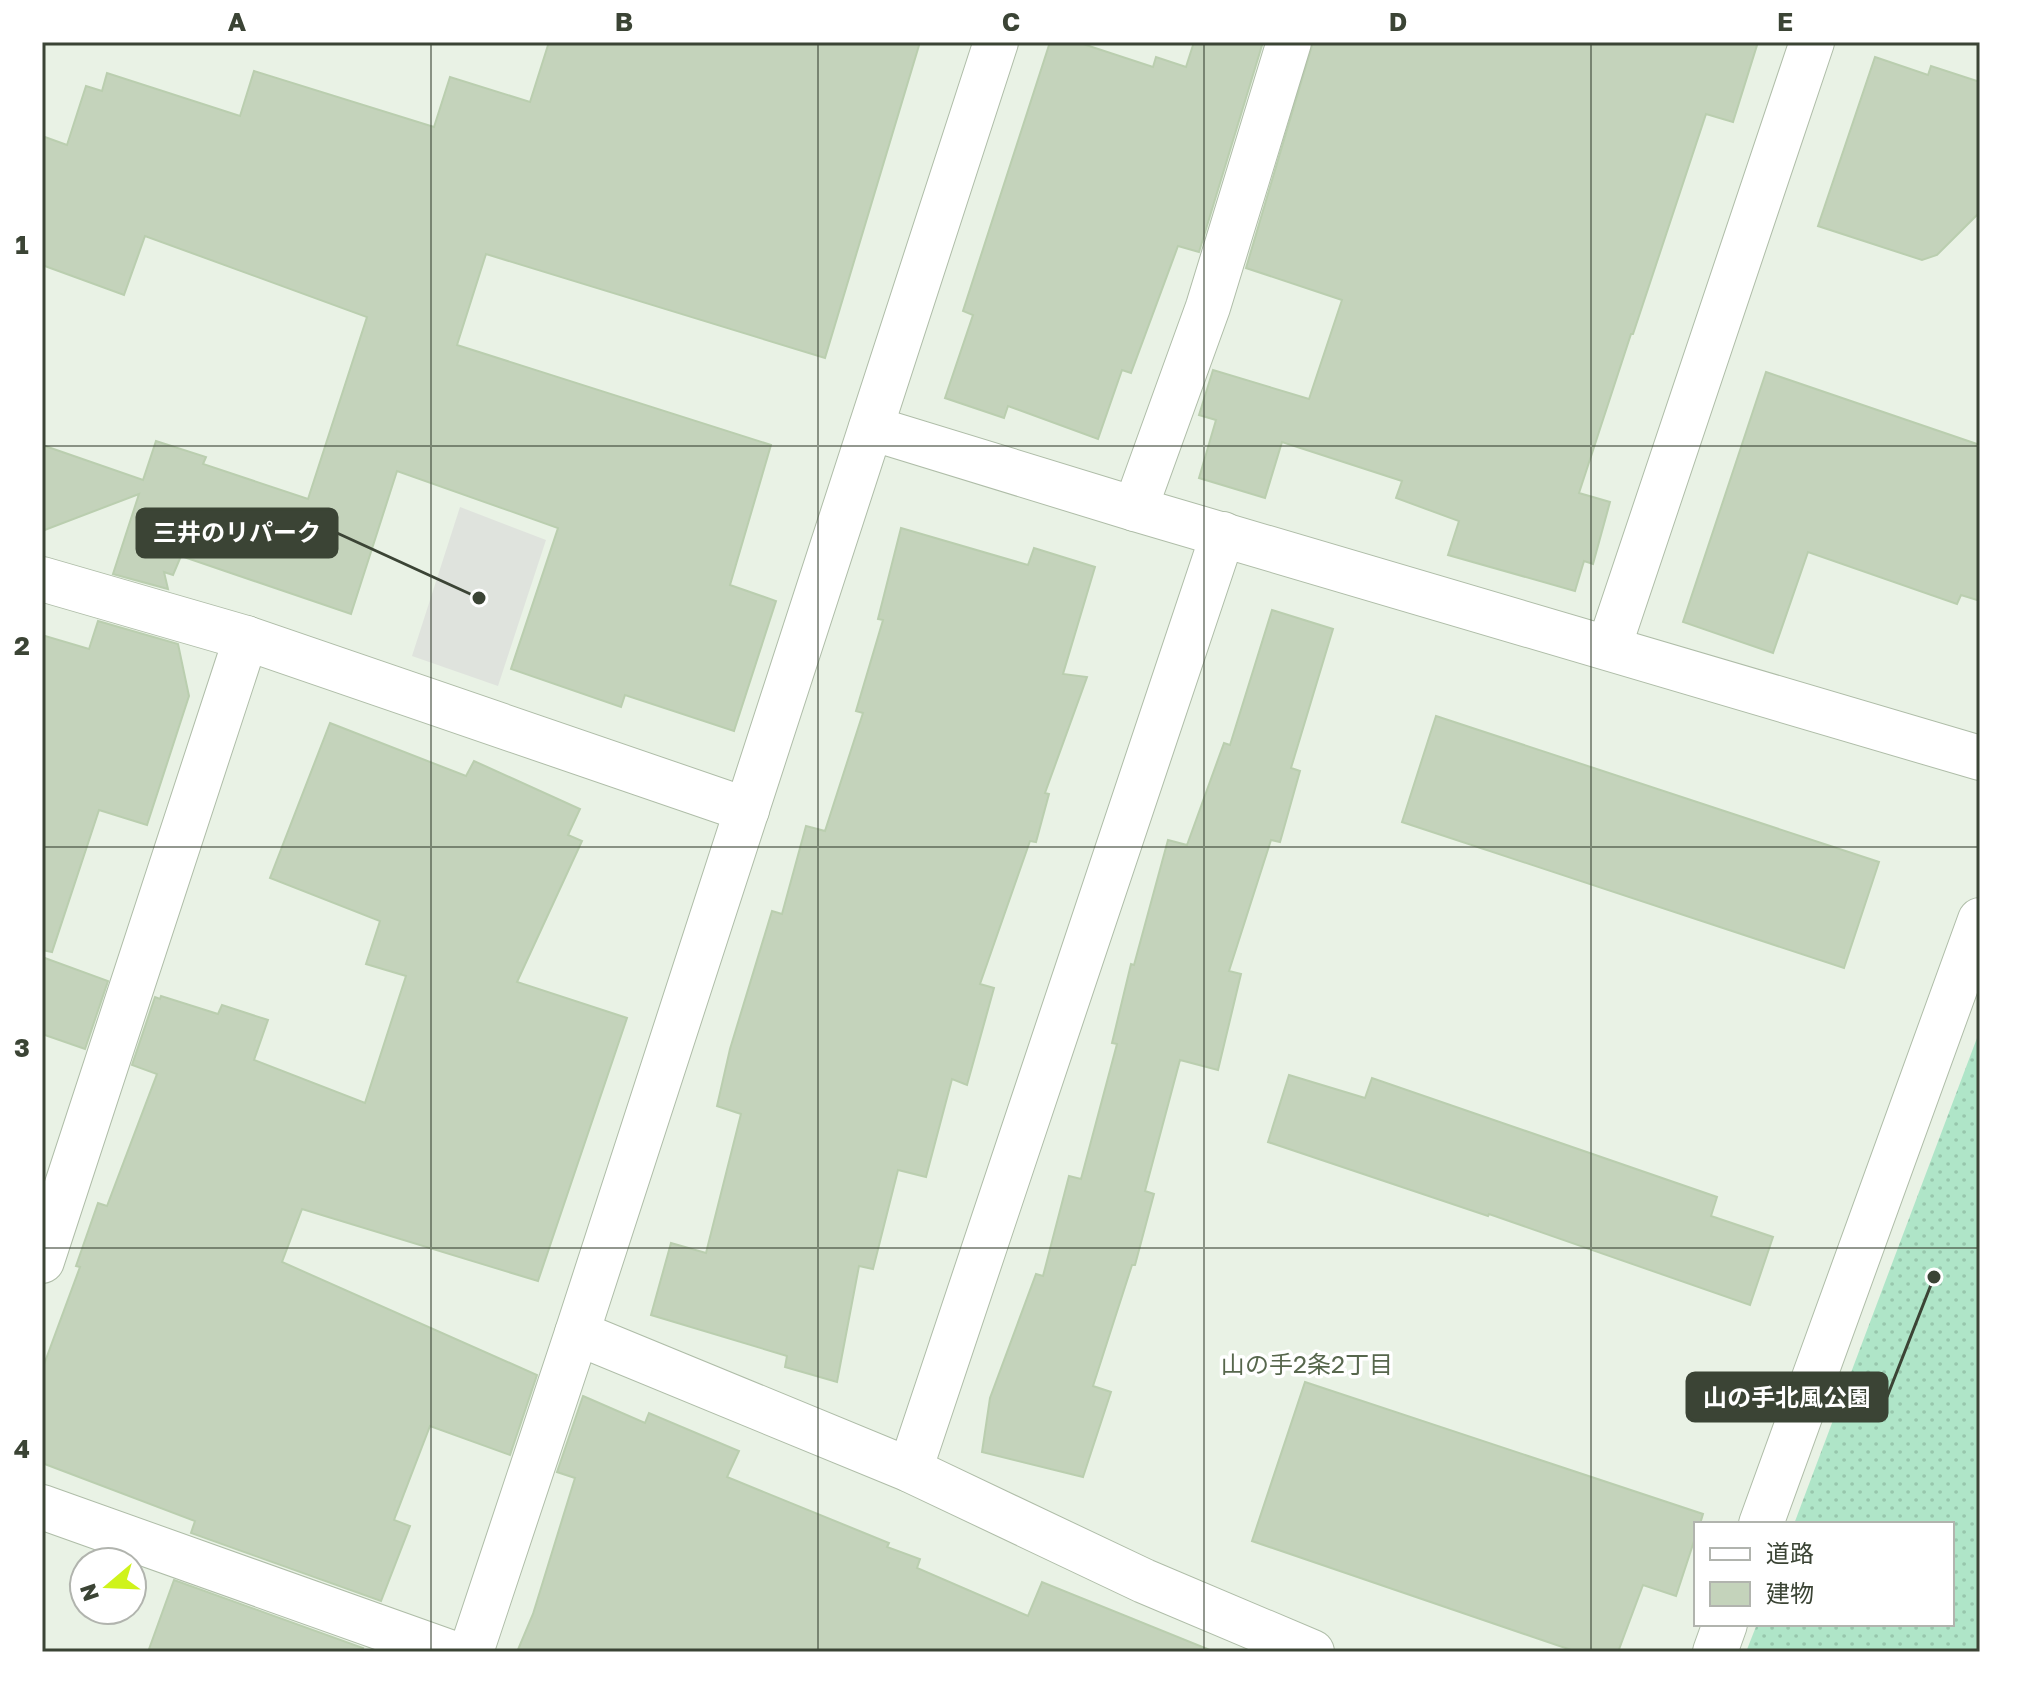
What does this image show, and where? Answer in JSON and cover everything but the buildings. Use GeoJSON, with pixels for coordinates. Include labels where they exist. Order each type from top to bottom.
{"type":"FeatureCollection","features":[{"type":"Feature","properties":{"kind":"street"},"geometry":{"type":"LineString","coordinates":[[471,1652],[996,42]]}},
{"type":"Feature","properties":{"kind":"street"},"geometry":{"type":"LineString","coordinates":[[1135,509],[1208,307],[1289,42]]}},
{"type":"Feature","properties":{"kind":"street"},"geometry":{"type":"LineString","coordinates":[[1609,647],[1812,42]]}},
{"type":"Feature","properties":{"kind":"street"},"geometry":{"type":"LineString","coordinates":[[871,428],[1980,758]]}},
{"type":"Feature","properties":{"kind":"street"},"geometry":{"type":"LineString","coordinates":[[910,1470],[1223,534]]}},
{"type":"Feature","properties":{"kind":"street"},"geometry":{"type":"LineString","coordinates":[[42,579],[246,638],[747,810]]}},
{"type":"Feature","properties":{"kind":"street"},"geometry":{"type":"LineString","coordinates":[[42,1261],[246,638]]}},
{"type":"Feature","properties":{"kind":"street"},"geometry":{"type":"LineString","coordinates":[[1762,1522],[1980,920]]}},
{"type":"Feature","properties":{"kind":"street"},"geometry":{"type":"LineString","coordinates":[[577,1333],[910,1470],[1144,1581],[1312,1652]]}},
{"type":"Feature","properties":{"kind":"street"},"geometry":{"type":"LineString","coordinates":[[42,1507],[449,1652]]}},
{"type":"Feature","properties":{"kind":"street"},"geometry":{"type":"LineString","coordinates":[[1715,1652],[1724,1626]]}},
{"type":"Feature","properties":{"kind":"green space"},"geometry":{"type":"Polygon","coordinates":[[[1980,1030],[1980,1652],[1746,1652],[1756,1626],[1954,1626],[1954,1522],[1795,1522],[1980,1030]]]}},
{"type":"Feature","properties":{"kind":"shaded area"},"geometry":{"type":"Polygon","coordinates":[[[460,507],[546,540],[498,686],[412,656],[460,507]]]}},
{"type":"Feature","properties":{"kind":"place","name":"三井のリパーク"},"geometry":{"type":"Point","coordinates":[479,598]}},
{"type":"Feature","properties":{"kind":"place","name":"山の手北風公園"},"geometry":{"type":"Point","coordinates":[1934,1277]}},
{"type":"Feature","properties":{"kind":"district","name":"山の手2条2丁目"},"geometry":{"type":"Point","coordinates":[1307,1363]}}]}
